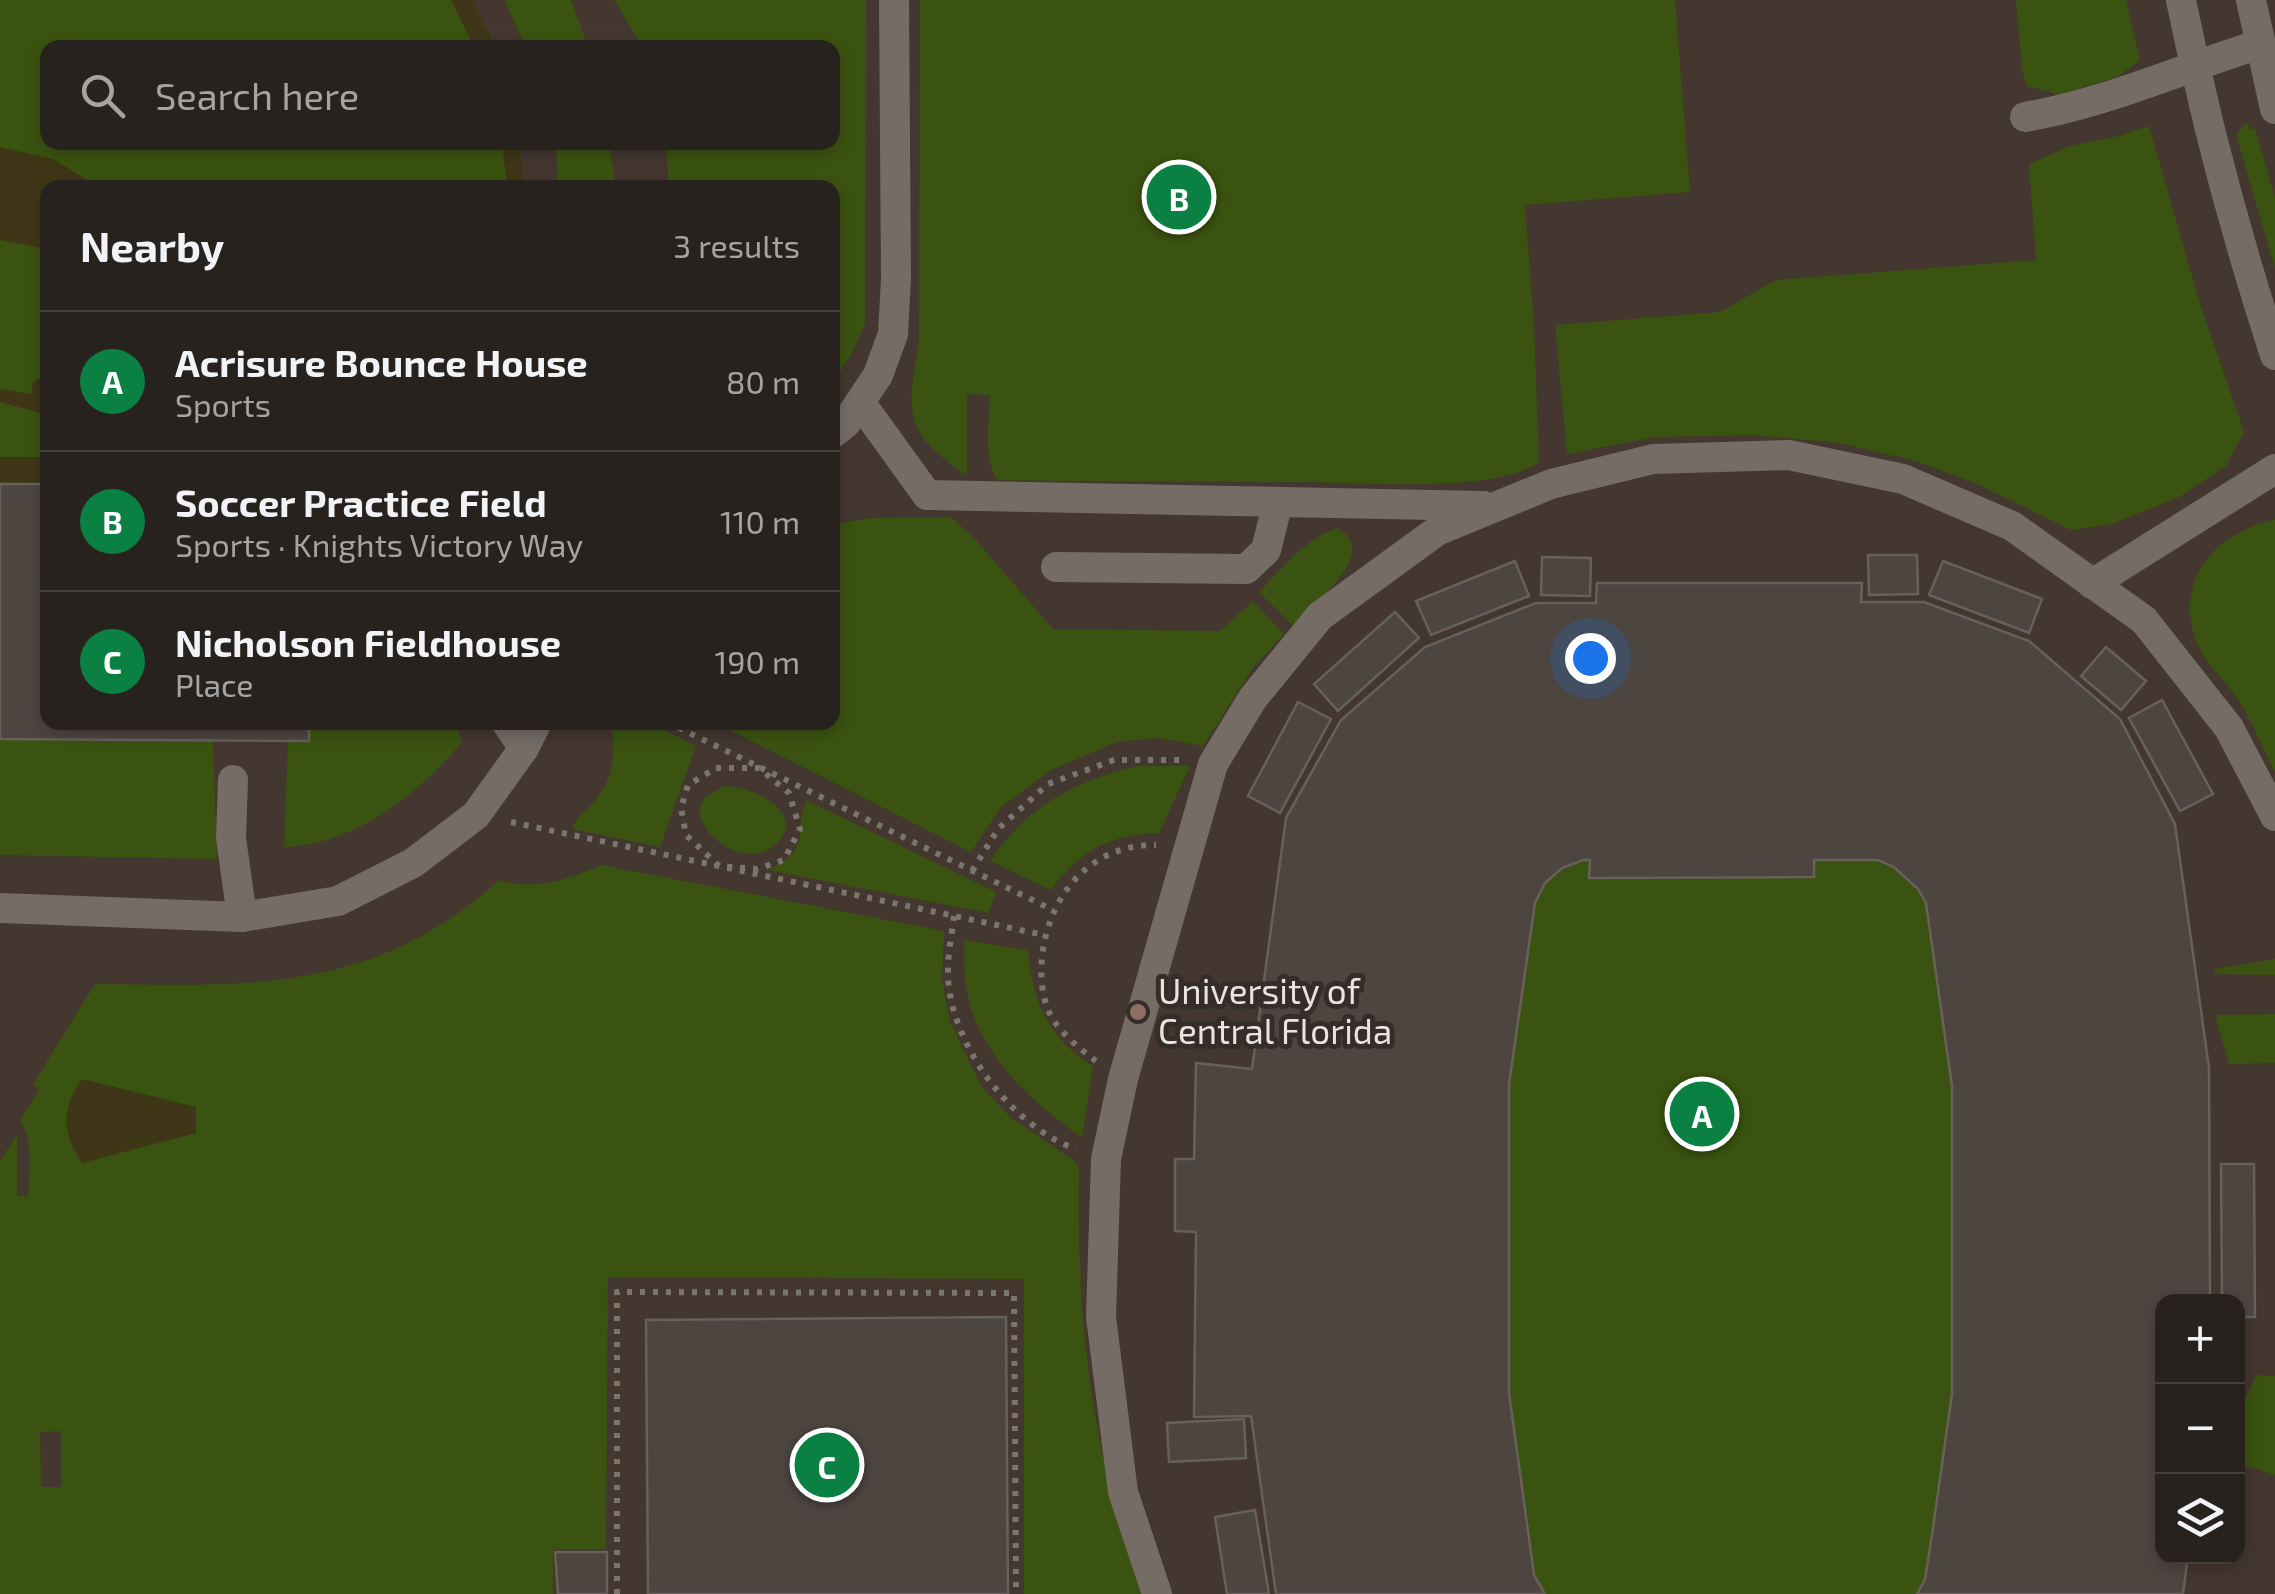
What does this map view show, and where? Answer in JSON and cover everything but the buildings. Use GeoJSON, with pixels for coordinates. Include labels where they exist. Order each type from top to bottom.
{"type":"FeatureCollection","features":[{"type":"Feature","properties":{"kind":"street"},"geometry":{"type":"LineString","coordinates":[[840,428],[878,375],[893,334],[894,0]]}},
{"type":"Feature","properties":{"kind":"street"},"geometry":{"type":"LineString","coordinates":[[2181,0],[2247,270],[2275,355]]}},
{"type":"Feature","properties":{"kind":"street"},"geometry":{"type":"LineString","coordinates":[[2251,0],[2275,109]]}},
{"type":"Feature","properties":{"kind":"street"},"geometry":{"type":"LineString","coordinates":[[2026,118],[2154,83],[2194,64],[2260,44]]}},
{"type":"Feature","properties":{"kind":"street"},"geometry":{"type":"LineString","coordinates":[[860,402],[927,495],[1496,506]]}},
{"type":"Feature","properties":{"kind":"street"},"geometry":{"type":"LineString","coordinates":[[1157,1594],[1124,1492],[1101,1317],[1106,1159],[1124,1079],[1213,764],[1253,698],[1320,616],[1437,531],[1551,484],[1653,458],[1788,455],[1903,479],[2012,526],[2144,620],[2229,728],[2275,816]]}},
{"type":"Feature","properties":{"kind":"street"},"geometry":{"type":"LineString","coordinates":[[2092,584],[2275,469]]}},
{"type":"Feature","properties":{"kind":"street"},"geometry":{"type":"LineString","coordinates":[[1056,568],[1246,569],[1266,550],[1278,502]]}},
{"type":"Feature","properties":{"kind":"street"},"geometry":{"type":"LineString","coordinates":[[0,930],[0,908],[242,917],[338,901],[413,864],[476,815],[530,735]]}},
{"type":"Feature","properties":{"kind":"street"},"geometry":{"type":"LineString","coordinates":[[233,780],[231,838],[242,917]]}},
{"type":"Feature","properties":{"kind":"path"},"geometry":{"type":"LineString","coordinates":[[683,730],[1053,910]]}},
{"type":"Feature","properties":{"kind":"path"},"geometry":{"type":"LineString","coordinates":[[972,870],[998,829],[1048,784],[1114,760],[1213,764]]}},
{"type":"Feature","properties":{"kind":"path"},"geometry":{"type":"LineString","coordinates":[[716,768],[759,768],[789,793],[800,829],[784,860],[757,868],[719,866],[686,835],[681,808],[688,785],[716,768]]}},
{"type":"Feature","properties":{"kind":"path"},"geometry":{"type":"LineString","coordinates":[[476,815],[1044,935]]}},
{"type":"Feature","properties":{"kind":"path"},"geometry":{"type":"LineString","coordinates":[[1124,1079],[1081,1051],[1052,1017],[1040,979],[1044,935],[1053,910],[1074,877],[1111,852],[1144,845],[1192,846]]}},
{"type":"Feature","properties":{"kind":"path"},"geometry":{"type":"LineString","coordinates":[[954,916],[947,973],[957,1017],[981,1073],[1014,1111],[1062,1144],[1106,1159]]}},
{"type":"Feature","properties":{"kind":"path"},"geometry":{"type":"LineString","coordinates":[[617,1594],[617,1292],[1014,1294],[1016,1594]]}},
{"type":"Feature","properties":{"kind":"shaded area","name":"University of Central Florida"},"geometry":{"type":"Polygon","coordinates":[[[0,0],[2275,0],[2275,1594],[0,1594],[0,0]]]}},
{"type":"Feature","properties":{"kind":"green space"},"geometry":{"type":"Polygon","coordinates":[[[0,0],[473,0],[492,40],[40,40],[40,150],[520,150],[523,180],[40,180],[40,484],[0,484],[0,0]]]}},
{"type":"Feature","properties":{"kind":"green space"},"geometry":{"type":"Polygon","coordinates":[[[505,0],[571,0],[585,40],[522,40],[505,0]]]}},
{"type":"Feature","properties":{"kind":"green space"},"geometry":{"type":"Polygon","coordinates":[[[614,0],[866,0],[865,323],[840,372],[840,180],[669,180],[666,150],[840,150],[840,40],[638,40],[614,0]]]}},
{"type":"Feature","properties":{"kind":"green space"},"geometry":{"type":"Polygon","coordinates":[[[920,0],[1675,0],[1690,192],[1525,205],[1539,462],[1519,472],[1491,479],[1423,484],[997,480],[988,450],[990,395],[967,394],[967,476],[945,460],[919,432],[912,403],[919,339],[920,0]]]}},
{"type":"Feature","properties":{"kind":"green space"},"geometry":{"type":"Polygon","coordinates":[[[2016,0],[2126,0],[2140,60],[2119,76],[2060,95],[2027,86],[2022,71],[2016,0]]]}},
{"type":"Feature","properties":{"kind":"green space"},"geometry":{"type":"Polygon","coordinates":[[[2248,124],[2255,129],[2275,197],[2275,268],[2236,135],[2248,124]]]}},
{"type":"Feature","properties":{"kind":"green space"},"geometry":{"type":"Polygon","coordinates":[[[2149,126],[2200,304],[2244,432],[2226,466],[2179,497],[2112,524],[2071,530],[1975,483],[1916,461],[1839,443],[1753,435],[1656,437],[1567,454],[1555,325],[1720,312],[1776,280],[2036,260],[2029,164],[2070,146],[2149,126]]]}},
{"type":"Feature","properties":{"kind":"green space"},"geometry":{"type":"Polygon","coordinates":[[[556,150],[610,150],[615,180],[558,180],[556,150]]]}},
{"type":"Feature","properties":{"kind":"green space"},"geometry":{"type":"Polygon","coordinates":[[[951,517],[1053,629],[1220,631],[1253,601],[1284,634],[1253,668],[1203,746],[1159,738],[1117,742],[1051,770],[1001,807],[971,852],[730,730],[840,730],[840,524],[872,518],[951,517]]]}},
{"type":"Feature","properties":{"kind":"green space"},"geometry":{"type":"Polygon","coordinates":[[[2275,520],[2275,772],[2240,702],[2199,647],[2190,616],[2196,577],[2206,560],[2236,534],[2275,520]]]}},
{"type":"Feature","properties":{"kind":"green space"},"geometry":{"type":"Polygon","coordinates":[[[1337,528],[1349,538],[1352,551],[1348,564],[1327,592],[1292,625],[1259,592],[1304,547],[1337,528]]]}},
{"type":"Feature","properties":{"kind":"green space"},"geometry":{"type":"Polygon","coordinates":[[[1597,583],[1862,583],[1862,602],[2029,641],[2120,719],[2175,824],[2162,1294],[2155,1294],[2155,1564],[2187,1564],[2183,1594],[1276,1594],[1251,1416],[1194,1417],[1196,1233],[1175,1231],[1175,1159],[1194,1158],[1196,1063],[1252,1068],[1286,818],[1341,720],[1425,647],[1536,603],[1596,603],[1597,583]]]}},
{"type":"Feature","properties":{"kind":"green space"},"geometry":{"type":"Polygon","coordinates":[[[309,730],[458,730],[462,742],[405,798],[360,827],[310,844],[284,847],[288,741],[309,740],[309,730]]]}},
{"type":"Feature","properties":{"kind":"green space"},"geometry":{"type":"Polygon","coordinates":[[[612,730],[664,730],[696,746],[660,847],[573,829],[607,782],[612,730]]]}},
{"type":"Feature","properties":{"kind":"green space"},"geometry":{"type":"Polygon","coordinates":[[[0,739],[213,741],[217,859],[0,855],[0,739]]]}},
{"type":"Feature","properties":{"kind":"green space"},"geometry":{"type":"Polygon","coordinates":[[[1138,766],[1190,766],[1159,833],[1126,837],[1098,847],[1073,865],[1051,890],[990,861],[1020,825],[1054,799],[1094,779],[1138,766]]]}},
{"type":"Feature","properties":{"kind":"green space"},"geometry":{"type":"Polygon","coordinates":[[[724,786],[759,795],[780,810],[785,830],[779,841],[768,850],[744,853],[731,849],[710,833],[699,811],[705,797],[724,786]]]}},
{"type":"Feature","properties":{"kind":"green space"},"geometry":{"type":"Polygon","coordinates":[[[806,800],[996,892],[989,913],[768,870],[783,862],[797,847],[806,800]]]}},
{"type":"Feature","properties":{"kind":"green space"},"geometry":{"type":"Polygon","coordinates":[[[601,865],[944,931],[942,979],[950,1021],[981,1086],[1011,1118],[1075,1161],[1079,1169],[1081,1279],[1090,1384],[1110,1488],[1141,1594],[1024,1594],[1024,1279],[608,1277],[606,1549],[553,1549],[553,1594],[0,1594],[0,1161],[17,1134],[17,1196],[28,1196],[29,1147],[20,1120],[39,1090],[33,1084],[95,984],[259,982],[309,975],[358,963],[406,944],[452,917],[499,880],[538,884],[601,865]],[[61,1431],[40,1432],[41,1487],[61,1487],[61,1431]]]}},
{"type":"Feature","properties":{"kind":"green space"},"geometry":{"type":"Polygon","coordinates":[[[964,940],[1028,950],[1034,986],[1046,1017],[1065,1044],[1093,1066],[1082,1138],[1025,1091],[981,1034],[966,987],[964,940]]]}},
{"type":"Feature","properties":{"kind":"green space"},"geometry":{"type":"Polygon","coordinates":[[[2275,959],[2275,975],[2215,974],[2215,969],[2275,959]]]}},
{"type":"Feature","properties":{"kind":"green space"},"geometry":{"type":"Polygon","coordinates":[[[2275,1014],[2275,1063],[2229,1064],[2215,1015],[2275,1014]]]}},
{"type":"Feature","properties":{"kind":"green space"},"geometry":{"type":"Polygon","coordinates":[[[2256,1375],[2275,1376],[2275,1475],[2245,1465],[2245,1399],[2256,1375]]]}},
{"type":"Feature","properties":{"kind":"sand"},"geometry":{"type":"Polygon","coordinates":[[[451,0],[473,0],[492,40],[471,40],[451,0]]]}},
{"type":"Feature","properties":{"kind":"sand"},"geometry":{"type":"Polygon","coordinates":[[[0,147],[53,159],[88,180],[40,180],[40,248],[0,240],[0,147]]]}},
{"type":"Feature","properties":{"kind":"sand"},"geometry":{"type":"Polygon","coordinates":[[[503,150],[520,150],[523,180],[506,180],[503,150]]]}},
{"type":"Feature","properties":{"kind":"sand"},"geometry":{"type":"Polygon","coordinates":[[[40,378],[40,413],[0,402],[0,389],[31,394],[33,383],[40,378]]]}},
{"type":"Feature","properties":{"kind":"sand"},"geometry":{"type":"Polygon","coordinates":[[[0,457],[40,457],[40,484],[0,484],[0,457]]]}},
{"type":"Feature","properties":{"kind":"sand"},"geometry":{"type":"Polygon","coordinates":[[[82,1079],[196,1107],[196,1133],[82,1163],[71,1142],[67,1111],[82,1079]]]}},
{"type":"Feature","properties":{"kind":"place","name":"Soccer Practice Field"},"geometry":{"type":"Point","coordinates":[1179,197]}},
{"type":"Feature","properties":{"kind":"place","name":"University of Central Florida"},"geometry":{"type":"Point","coordinates":[1138,1012]}},
{"type":"Feature","properties":{"kind":"place","name":"Acrisure Bounce House"},"geometry":{"type":"Point","coordinates":[1702,1114]}},
{"type":"Feature","properties":{"kind":"place","name":"Nicholson Fieldhouse"},"geometry":{"type":"Point","coordinates":[827,1465]}}]}
